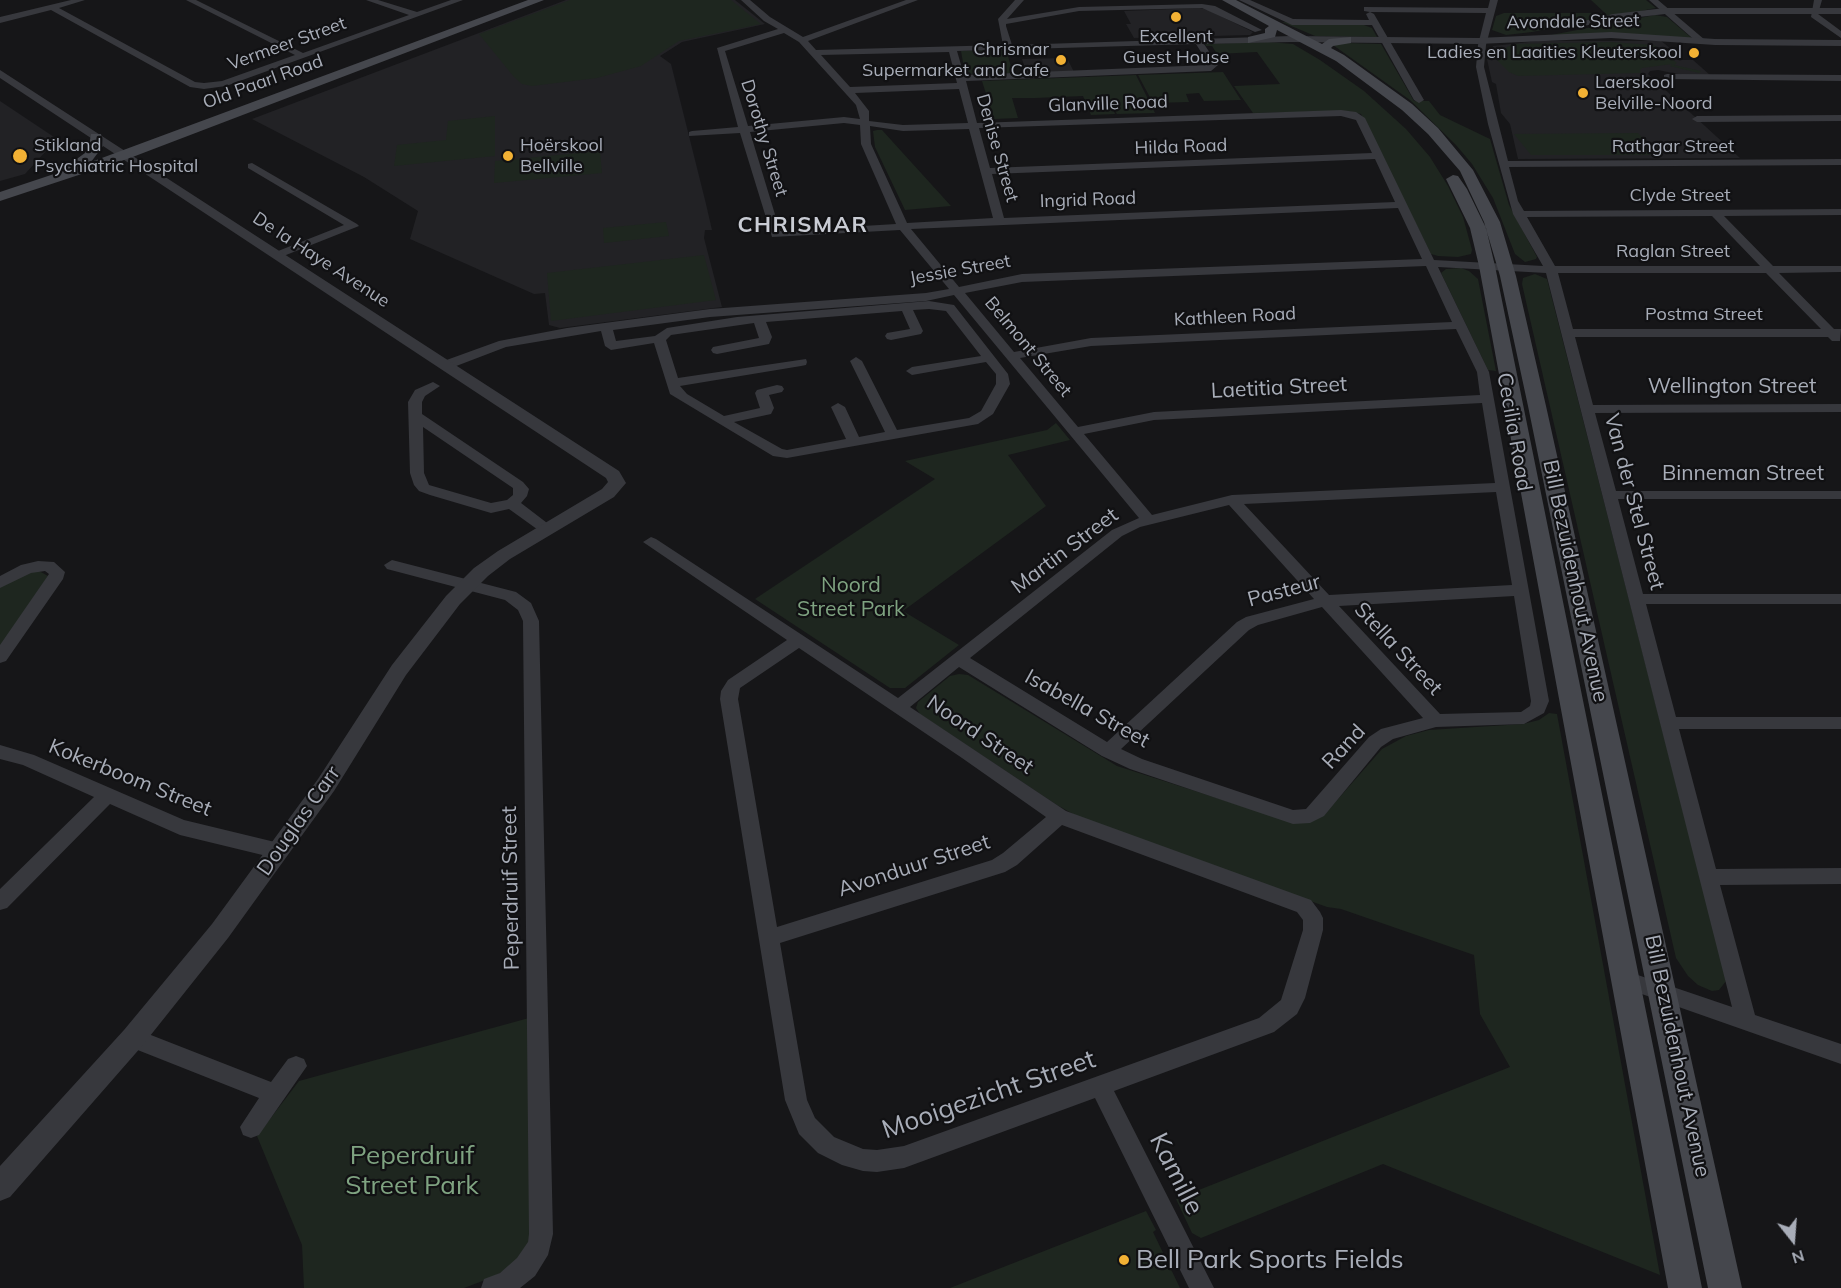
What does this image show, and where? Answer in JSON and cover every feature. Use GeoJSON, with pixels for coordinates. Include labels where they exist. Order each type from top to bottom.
{"type":"FeatureCollection","features":[{"type":"Feature","properties":{"kind":"main road","name":"Old Paarl Road"},"geometry":{"type":"LineString","coordinates":[[0,197],[124,155],[538,0]]}},
{"type":"Feature","properties":{"kind":"main road","name":"Bill Bezuidenhout Avenue"},"geometry":{"type":"LineString","coordinates":[[1212,0],[1328,59],[1370,88],[1417,132],[1442,164],[1460,189],[1478,228],[1685,1288]]}},
{"type":"Feature","properties":{"kind":"main road","name":"Bill Bezuidenhout Avenue"},"geometry":{"type":"LineString","coordinates":[[1228,0],[1324,49],[1374,81],[1407,107],[1466,170],[1485,205],[1506,268],[1725,1288]]}},
{"type":"Feature","properties":{"kind":"main road"},"geometry":{"type":"LineString","coordinates":[[1255,35],[1268,36],[1272,33],[1272,29]]}},
{"type":"Feature","properties":{"kind":"main road"},"geometry":{"type":"LineString","coordinates":[[1324,49],[1329,43],[1347,40]]}},
{"type":"Feature","properties":{"kind":"main road"},"geometry":{"type":"LineString","coordinates":[[47,182],[84,162],[96,147],[96,136]]}},
{"type":"Feature","properties":{"kind":"street"},"geometry":{"type":"LineString","coordinates":[[0,20],[81,0]]}},
{"type":"Feature","properties":{"kind":"street"},"geometry":{"type":"LineString","coordinates":[[190,0],[303,56]]}},
{"type":"Feature","properties":{"kind":"street"},"geometry":{"type":"LineString","coordinates":[[370,0],[418,15]]}},
{"type":"Feature","properties":{"kind":"street","name":"Vermeer Street"},"geometry":{"type":"LineString","coordinates":[[52,7],[193,85],[204,86],[224,84],[459,0]]}},
{"type":"Feature","properties":{"kind":"street","name":"Belmont Street"},"geometry":{"type":"LineString","coordinates":[[745,0],[784,30],[802,40],[863,108],[866,144],[903,227],[1148,520]]}},
{"type":"Feature","properties":{"kind":"street"},"geometry":{"type":"LineString","coordinates":[[802,40],[914,0]]}},
{"type":"Feature","properties":{"kind":"street"},"geometry":{"type":"LineString","coordinates":[[1008,46],[1002,22],[1004,16],[1020,0]]}},
{"type":"Feature","properties":{"kind":"street"},"geometry":{"type":"LineString","coordinates":[[1243,0],[1292,22],[1375,24]]}},
{"type":"Feature","properties":{"kind":"street"},"geometry":{"type":"LineString","coordinates":[[1361,0],[1419,100]]}},
{"type":"Feature","properties":{"kind":"street","name":"Van der Stel Street"},"geometry":{"type":"LineString","coordinates":[[1494,0],[1482,41],[1480,67],[1513,201],[1518,214],[1551,270],[1746,1021]]}},
{"type":"Feature","properties":{"kind":"street"},"geometry":{"type":"LineString","coordinates":[[1653,0],[1702,42]]}},
{"type":"Feature","properties":{"kind":"street"},"geometry":{"type":"LineString","coordinates":[[1818,0],[1814,10],[1815,16],[1841,34]]}},
{"type":"Feature","properties":{"kind":"street"},"geometry":{"type":"LineString","coordinates":[[1828,0],[1841,10]]}},
{"type":"Feature","properties":{"kind":"street"},"geometry":{"type":"LineString","coordinates":[[1002,22],[1079,9],[1202,6],[1212,8],[1255,35]]}},
{"type":"Feature","properties":{"kind":"street"},"geometry":{"type":"LineString","coordinates":[[1367,9],[1491,11]]}},
{"type":"Feature","properties":{"kind":"street"},"geometry":{"type":"LineString","coordinates":[[1482,41],[1618,16],[1665,10],[1841,10]]}},
{"type":"Feature","properties":{"kind":"street","name":"Dorothy Street"},"geometry":{"type":"LineString","coordinates":[[776,235],[720,50],[784,30]]}},
{"type":"Feature","properties":{"kind":"street"},"geometry":{"type":"LineString","coordinates":[[814,53],[1198,41],[1255,35],[1291,39]]}},
{"type":"Feature","properties":{"kind":"street","name":"Avondale Street"},"geometry":{"type":"LineString","coordinates":[[1291,39],[1482,41],[1611,35],[1702,42],[1841,42]]}},
{"type":"Feature","properties":{"kind":"street"},"geometry":{"type":"LineString","coordinates":[[848,90],[1202,70],[1212,67],[1213,63],[1198,41]]}},
{"type":"Feature","properties":{"kind":"street","name":"Denise Street"},"geometry":{"type":"LineString","coordinates":[[952,48],[1000,222]]}},
{"type":"Feature","properties":{"kind":"street","name":"De la Haye Avenue"},"geometry":{"type":"LineString","coordinates":[[0,73],[613,474],[617,483]]}},
{"type":"Feature","properties":{"kind":"street"},"geometry":{"type":"LineString","coordinates":[[1667,77],[1841,78]]}},
{"type":"Feature","properties":{"kind":"street","name":"Glanville Road"},"geometry":{"type":"LineString","coordinates":[[692,134],[836,121],[903,129],[1353,114]]}},
{"type":"Feature","properties":{"kind":"street","name":"Cecilia Road"},"geometry":{"type":"LineString","coordinates":[[1353,114],[1360,118],[1483,372],[1540,701],[1535,712]]}},
{"type":"Feature","properties":{"kind":"street"},"geometry":{"type":"LineString","coordinates":[[1697,119],[1841,118]]}},
{"type":"Feature","properties":{"kind":"street","name":"Hilda Road"},"geometry":{"type":"LineString","coordinates":[[986,171],[1378,156]]}},
{"type":"Feature","properties":{"kind":"street","name":"Rathgar Street"},"geometry":{"type":"LineString","coordinates":[[1504,164],[1841,162]]}},
{"type":"Feature","properties":{"kind":"street"},"geometry":{"type":"LineString","coordinates":[[252,166],[353,226],[277,255]]}},
{"type":"Feature","properties":{"kind":"street","name":"Ingrid Road"},"geometry":{"type":"LineString","coordinates":[[776,235],[1000,222],[1401,205]]}},
{"type":"Feature","properties":{"kind":"street","name":"Clyde Street"},"geometry":{"type":"LineString","coordinates":[[1518,214],[1841,212]]}},
{"type":"Feature","properties":{"kind":"street"},"geometry":{"type":"LineString","coordinates":[[1715,213],[1836,333],[1841,343]]}},
{"type":"Feature","properties":{"kind":"street","name":"Jessie Street"},"geometry":{"type":"LineString","coordinates":[[446,365],[484,350],[533,337],[608,336],[710,313],[926,297],[1022,278],[1430,262],[1506,268]]}},
{"type":"Feature","properties":{"kind":"street","name":"Raglan Street"},"geometry":{"type":"LineString","coordinates":[[1506,268],[1551,270],[1841,268]]}},
{"type":"Feature","properties":{"kind":"street"},"geometry":{"type":"LineString","coordinates":[[608,336],[623,334],[659,339],[667,332],[758,319],[939,305],[950,308],[1004,378],[984,417],[973,421],[783,454],[682,397],[675,390],[659,339]]}},
{"type":"Feature","properties":{"kind":"street"},"geometry":{"type":"LineString","coordinates":[[891,336],[917,331],[906,307]]}},
{"type":"Feature","properties":{"kind":"street"},"geometry":{"type":"LineString","coordinates":[[717,350],[765,341],[766,337],[758,319]]}},
{"type":"Feature","properties":{"kind":"street","name":"Kathleen Road"},"geometry":{"type":"LineString","coordinates":[[1012,356],[1091,342],[1460,325]]}},
{"type":"Feature","properties":{"kind":"street","name":"Postma Street"},"geometry":{"type":"LineString","coordinates":[[1567,333],[1836,333]]}},
{"type":"Feature","properties":{"kind":"street"},"geometry":{"type":"LineString","coordinates":[[912,371],[990,358]]}},
{"type":"Feature","properties":{"kind":"street"},"geometry":{"type":"LineString","coordinates":[[856,361],[893,435]]}},
{"type":"Feature","properties":{"kind":"street"},"geometry":{"type":"LineString","coordinates":[[673,383],[801,362]]}},
{"type":"Feature","properties":{"kind":"street"},"geometry":{"type":"LineString","coordinates":[[416,416],[518,485],[522,492],[512,504],[491,508],[424,488],[419,482],[417,472],[416,416],[417,396],[433,386]]}},
{"type":"Feature","properties":{"kind":"street"},"geometry":{"type":"LineString","coordinates":[[723,420],[764,413],[767,408],[762,392],[777,389]]}},
{"type":"Feature","properties":{"kind":"street","name":"Laetitia Street"},"geometry":{"type":"LineString","coordinates":[[1075,432],[1154,416],[1487,399]]}},
{"type":"Feature","properties":{"kind":"street"},"geometry":{"type":"LineString","coordinates":[[838,407],[854,442]]}},
{"type":"Feature","properties":{"kind":"street","name":"Wellington Street"},"geometry":{"type":"LineString","coordinates":[[1587,409],[1841,408]]}},
{"type":"Feature","properties":{"kind":"street","name":"Douglas Carr"},"geometry":{"type":"LineString","coordinates":[[0,1187],[133,1038],[220,931],[326,785],[399,670],[466,585],[504,555],[608,493],[617,483]]}},
{"type":"Feature","properties":{"kind":"street","name":"Martin Street"},"geometry":{"type":"LineString","coordinates":[[898,707],[1117,533],[1148,520],[1232,500],[1503,487]]}},
{"type":"Feature","properties":{"kind":"street","name":"Binneman Street"},"geometry":{"type":"LineString","coordinates":[[1610,495],[1841,495]]}},
{"type":"Feature","properties":{"kind":"street","name":"Stella Street"},"geometry":{"type":"LineString","coordinates":[[1232,500],[1436,721]]}},
{"type":"Feature","properties":{"kind":"street"},"geometry":{"type":"LineString","coordinates":[[512,504],[546,529]]}},
{"type":"Feature","properties":{"kind":"street","name":"Noord Street"},"geometry":{"type":"LineString","coordinates":[[651,542],[1059,816],[1293,900],[1310,912]]}},
{"type":"Feature","properties":{"kind":"street","name":"Peperdruif Street"},"geometry":{"type":"LineString","coordinates":[[392,565],[516,599],[525,607],[531,621],[542,1234],[539,1246],[526,1267],[508,1281],[493,1288]]}},
{"type":"Feature","properties":{"kind":"street"},"geometry":{"type":"LineString","coordinates":[[0,583],[26,569],[38,566],[49,566],[57,572],[55,579],[0,657]]}},
{"type":"Feature","properties":{"kind":"street","name":"Pasteur"},"geometry":{"type":"LineString","coordinates":[[1108,751],[1243,626],[1266,616],[1326,601],[1521,590]]}},
{"type":"Feature","properties":{"kind":"street"},"geometry":{"type":"LineString","coordinates":[[1637,599],[1841,599]]}},
{"type":"Feature","properties":{"kind":"street","name":"Mooigezicht Street"},"geometry":{"type":"LineString","coordinates":[[799,640],[734,684],[729,699],[796,1100],[807,1126],[816,1137],[837,1152],[850,1157],[877,1161],[904,1157],[1266,1025],[1282,1014],[1294,998],[1313,930],[1313,918],[1310,912]]}},
{"type":"Feature","properties":{"kind":"street","name":"Isabella Street"},"geometry":{"type":"LineString","coordinates":[[958,659],[1108,751],[1136,764],[1283,815],[1302,817]]}},
{"type":"Feature","properties":{"kind":"street","name":"Rand"},"geometry":{"type":"LineString","coordinates":[[1302,817],[1317,811],[1381,737],[1436,721],[1524,718],[1535,712]]}},
{"type":"Feature","properties":{"kind":"street"},"geometry":{"type":"LineString","coordinates":[[1669,723],[1841,723]]}},
{"type":"Feature","properties":{"kind":"street","name":"Kokerboom Street"},"geometry":{"type":"LineString","coordinates":[[0,753],[28,760],[180,827],[279,851]]}},
{"type":"Feature","properties":{"kind":"street"},"geometry":{"type":"LineString","coordinates":[[0,902],[107,796]]}},
{"type":"Feature","properties":{"kind":"street","name":"Avonduur Street"},"geometry":{"type":"LineString","coordinates":[[769,938],[998,866],[1010,859],[1059,816]]}},
{"type":"Feature","properties":{"kind":"street"},"geometry":{"type":"LineString","coordinates":[[1709,877],[1841,876]]}},
{"type":"Feature","properties":{"kind":"street"},"geometry":{"type":"LineString","coordinates":[[1626,981],[1841,1054]]}},
{"type":"Feature","properties":{"kind":"street"},"geometry":{"type":"LineString","coordinates":[[133,1038],[275,1094]]}},
{"type":"Feature","properties":{"kind":"street"},"geometry":{"type":"LineString","coordinates":[[251,1127],[296,1066]]}},
{"type":"Feature","properties":{"kind":"street","name":"Kamille"},"geometry":{"type":"LineString","coordinates":[[1100,1085],[1202,1288]]}},
{"type":"Feature","properties":{"kind":"shaded area","name":"Hoërskool Bellville"},"geometry":{"type":"Polygon","coordinates":[[[566,0],[735,0],[765,24],[682,42],[660,56],[671,64],[706,204],[712,230],[705,230],[704,238],[722,307],[560,328],[549,325],[545,293],[534,294],[410,239],[418,211],[364,177],[252,119],[566,0]]]}},
{"type":"Feature","properties":{"kind":"shaded area","name":"Excellent Guest House"},"geometry":{"type":"Polygon","coordinates":[[[1200,8],[1253,32],[1250,35],[1134,38],[1126,24],[1131,24],[1124,11],[1200,8]]]}},
{"type":"Feature","properties":{"kind":"shaded area","name":"Laerskool Belville-Noord"},"geometry":{"type":"Polygon","coordinates":[[[1538,41],[1661,41],[1670,48],[1665,49],[1677,60],[1693,60],[1710,75],[1682,75],[1658,70],[1650,71],[1648,74],[1740,158],[1518,159],[1510,124],[1501,113],[1496,84],[1492,82],[1487,59],[1493,46],[1538,41]]]}},
{"type":"Feature","properties":{"kind":"shaded area"},"geometry":{"type":"Polygon","coordinates":[[[1067,58],[1074,72],[1027,74],[1022,59],[1067,58]]]}},
{"type":"Feature","properties":{"kind":"shaded area","name":"Stikland Psychiatric Hospital"},"geometry":{"type":"Polygon","coordinates":[[[0,101],[57,139],[25,174],[0,181],[0,101]]]}},
{"type":"Feature","properties":{"kind":"green space"},"geometry":{"type":"Polygon","coordinates":[[[570,0],[731,0],[761,24],[679,41],[641,66],[597,78],[532,86],[522,84],[514,77],[479,34],[570,0]]]}},
{"type":"Feature","properties":{"kind":"green space"},"geometry":{"type":"Polygon","coordinates":[[[1591,0],[1646,0],[1656,8],[1532,32],[1506,35],[1492,30],[1496,16],[1504,13],[1605,13],[1591,0]]]}},
{"type":"Feature","properties":{"kind":"green space"},"geometry":{"type":"Polygon","coordinates":[[[1655,15],[1667,17],[1694,40],[1546,36],[1655,15]]]}},
{"type":"Feature","properties":{"kind":"green space"},"geometry":{"type":"Polygon","coordinates":[[[1282,22],[1364,25],[1372,28],[1377,37],[1315,36],[1282,22]]]}},
{"type":"Feature","properties":{"kind":"green space"},"geometry":{"type":"Polygon","coordinates":[[[1268,42],[1293,44],[1320,60],[1364,91],[1406,129],[1430,157],[1448,186],[1463,217],[1472,250],[1471,254],[1458,257],[1431,254],[1361,114],[1347,111],[1253,113],[1234,86],[1280,84],[1257,52],[1217,54],[1212,46],[1205,44],[1268,42]]]}},
{"type":"Feature","properties":{"kind":"green space"},"geometry":{"type":"Polygon","coordinates":[[[1610,42],[1654,45],[1677,63],[1674,65],[1701,71],[1699,73],[1670,66],[1672,64],[1642,68],[1641,73],[1518,76],[1509,72],[1492,55],[1513,44],[1610,42]]]}},
{"type":"Feature","properties":{"kind":"green space"},"geometry":{"type":"Polygon","coordinates":[[[1381,44],[1414,101],[1429,101],[1440,115],[1490,139],[1509,205],[1536,259],[1525,262],[1515,254],[1493,198],[1472,164],[1456,145],[1410,100],[1333,45],[1381,44]]]}},
{"type":"Feature","properties":{"kind":"green space"},"geometry":{"type":"Polygon","coordinates":[[[1001,50],[1007,53],[1013,73],[965,74],[961,51],[1001,50]]]}},
{"type":"Feature","properties":{"kind":"green space"},"geometry":{"type":"Polygon","coordinates":[[[1223,72],[1241,100],[1204,101],[1199,93],[1186,94],[1189,102],[1153,103],[1138,75],[1223,72]]]}},
{"type":"Feature","properties":{"kind":"green space"},"geometry":{"type":"Polygon","coordinates":[[[1136,75],[1155,113],[1117,114],[1112,106],[1115,114],[1091,115],[1083,96],[1012,98],[1018,118],[994,119],[982,81],[1136,75]]]}},
{"type":"Feature","properties":{"kind":"green space"},"geometry":{"type":"Polygon","coordinates":[[[495,116],[495,156],[394,166],[397,145],[446,140],[448,121],[495,116]]]}},
{"type":"Feature","properties":{"kind":"green space"},"geometry":{"type":"Polygon","coordinates":[[[882,130],[951,206],[905,210],[875,147],[873,131],[882,130]]]}},
{"type":"Feature","properties":{"kind":"green space"},"geometry":{"type":"Polygon","coordinates":[[[1638,133],[1659,155],[1531,155],[1514,134],[1638,133]]]}},
{"type":"Feature","properties":{"kind":"green space"},"geometry":{"type":"Polygon","coordinates":[[[600,151],[602,173],[494,183],[495,161],[600,151]]]}},
{"type":"Feature","properties":{"kind":"green space"},"geometry":{"type":"Polygon","coordinates":[[[666,222],[669,236],[604,243],[603,228],[666,222]]]}},
{"type":"Feature","properties":{"kind":"green space"},"geometry":{"type":"Polygon","coordinates":[[[704,255],[716,300],[551,321],[547,273],[704,255]]]}},
{"type":"Feature","properties":{"kind":"green space"},"geometry":{"type":"Polygon","coordinates":[[[1461,268],[1469,271],[1478,279],[1496,371],[1488,370],[1441,273],[1446,269],[1461,268]]]}},
{"type":"Feature","properties":{"kind":"green space"},"geometry":{"type":"Polygon","coordinates":[[[1535,274],[1547,279],[1725,975],[1726,981],[1719,990],[1712,991],[1698,985],[1688,976],[1676,958],[1522,284],[1523,278],[1535,274]]]}},
{"type":"Feature","properties":{"kind":"green space","name":"Noord Street Park"},"geometry":{"type":"Polygon","coordinates":[[[1056,423],[1070,440],[1008,455],[1046,506],[903,611],[959,645],[905,688],[890,688],[755,599],[935,479],[905,461],[1047,430],[1056,423]]]}},
{"type":"Feature","properties":{"kind":"green space"},"geometry":{"type":"Polygon","coordinates":[[[39,571],[48,576],[0,647],[0,587],[28,573],[39,571]]]}},
{"type":"Feature","properties":{"kind":"green space"},"geometry":{"type":"Polygon","coordinates":[[[968,675],[1117,766],[1292,822],[1324,815],[1382,749],[1406,736],[1429,730],[1523,724],[1539,720],[1549,713],[1557,714],[1660,1275],[1383,1164],[1201,1238],[1192,1233],[1176,1199],[1510,1067],[1480,1014],[1474,955],[1341,909],[1327,907],[1082,819],[1057,805],[920,714],[916,708],[918,702],[950,676],[968,675]]]}},
{"type":"Feature","properties":{"kind":"green space","name":"Peperdruif Street Park"},"geometry":{"type":"Polygon","coordinates":[[[529,1018],[531,1224],[528,1245],[514,1265],[493,1277],[464,1288],[304,1288],[302,1245],[257,1136],[299,1081],[529,1018]]]}},
{"type":"Feature","properties":{"kind":"green space"},"geometry":{"type":"Polygon","coordinates":[[[1146,1211],[1156,1230],[1153,1232],[1180,1288],[950,1288],[1146,1211]]]}},
{"type":"Feature","properties":{"kind":"place","name":"Excellent Guest House"},"geometry":{"type":"Point","coordinates":[1176,17]}},
{"type":"Feature","properties":{"kind":"place","name":"Ladies en Laaities Kleuterskool"},"geometry":{"type":"Point","coordinates":[1694,53]}},
{"type":"Feature","properties":{"kind":"place","name":"Chrismar Supermarket and Cafe"},"geometry":{"type":"Point","coordinates":[1061,60]}},
{"type":"Feature","properties":{"kind":"place","name":"Laerskool Belville-Noord"},"geometry":{"type":"Point","coordinates":[1583,93]}},
{"type":"Feature","properties":{"kind":"place","name":"Stikland Psychiatric Hospital"},"geometry":{"type":"Point","coordinates":[20,156]}},
{"type":"Feature","properties":{"kind":"place","name":"Hoërskool Bellville"},"geometry":{"type":"Point","coordinates":[508,156]}},
{"type":"Feature","properties":{"kind":"place","name":"Bell Park Sports Fields"},"geometry":{"type":"Point","coordinates":[1124,1260]}},
{"type":"Feature","properties":{"kind":"district","name":"CHRISMAR"},"geometry":{"type":"Point","coordinates":[803,225]}}]}
